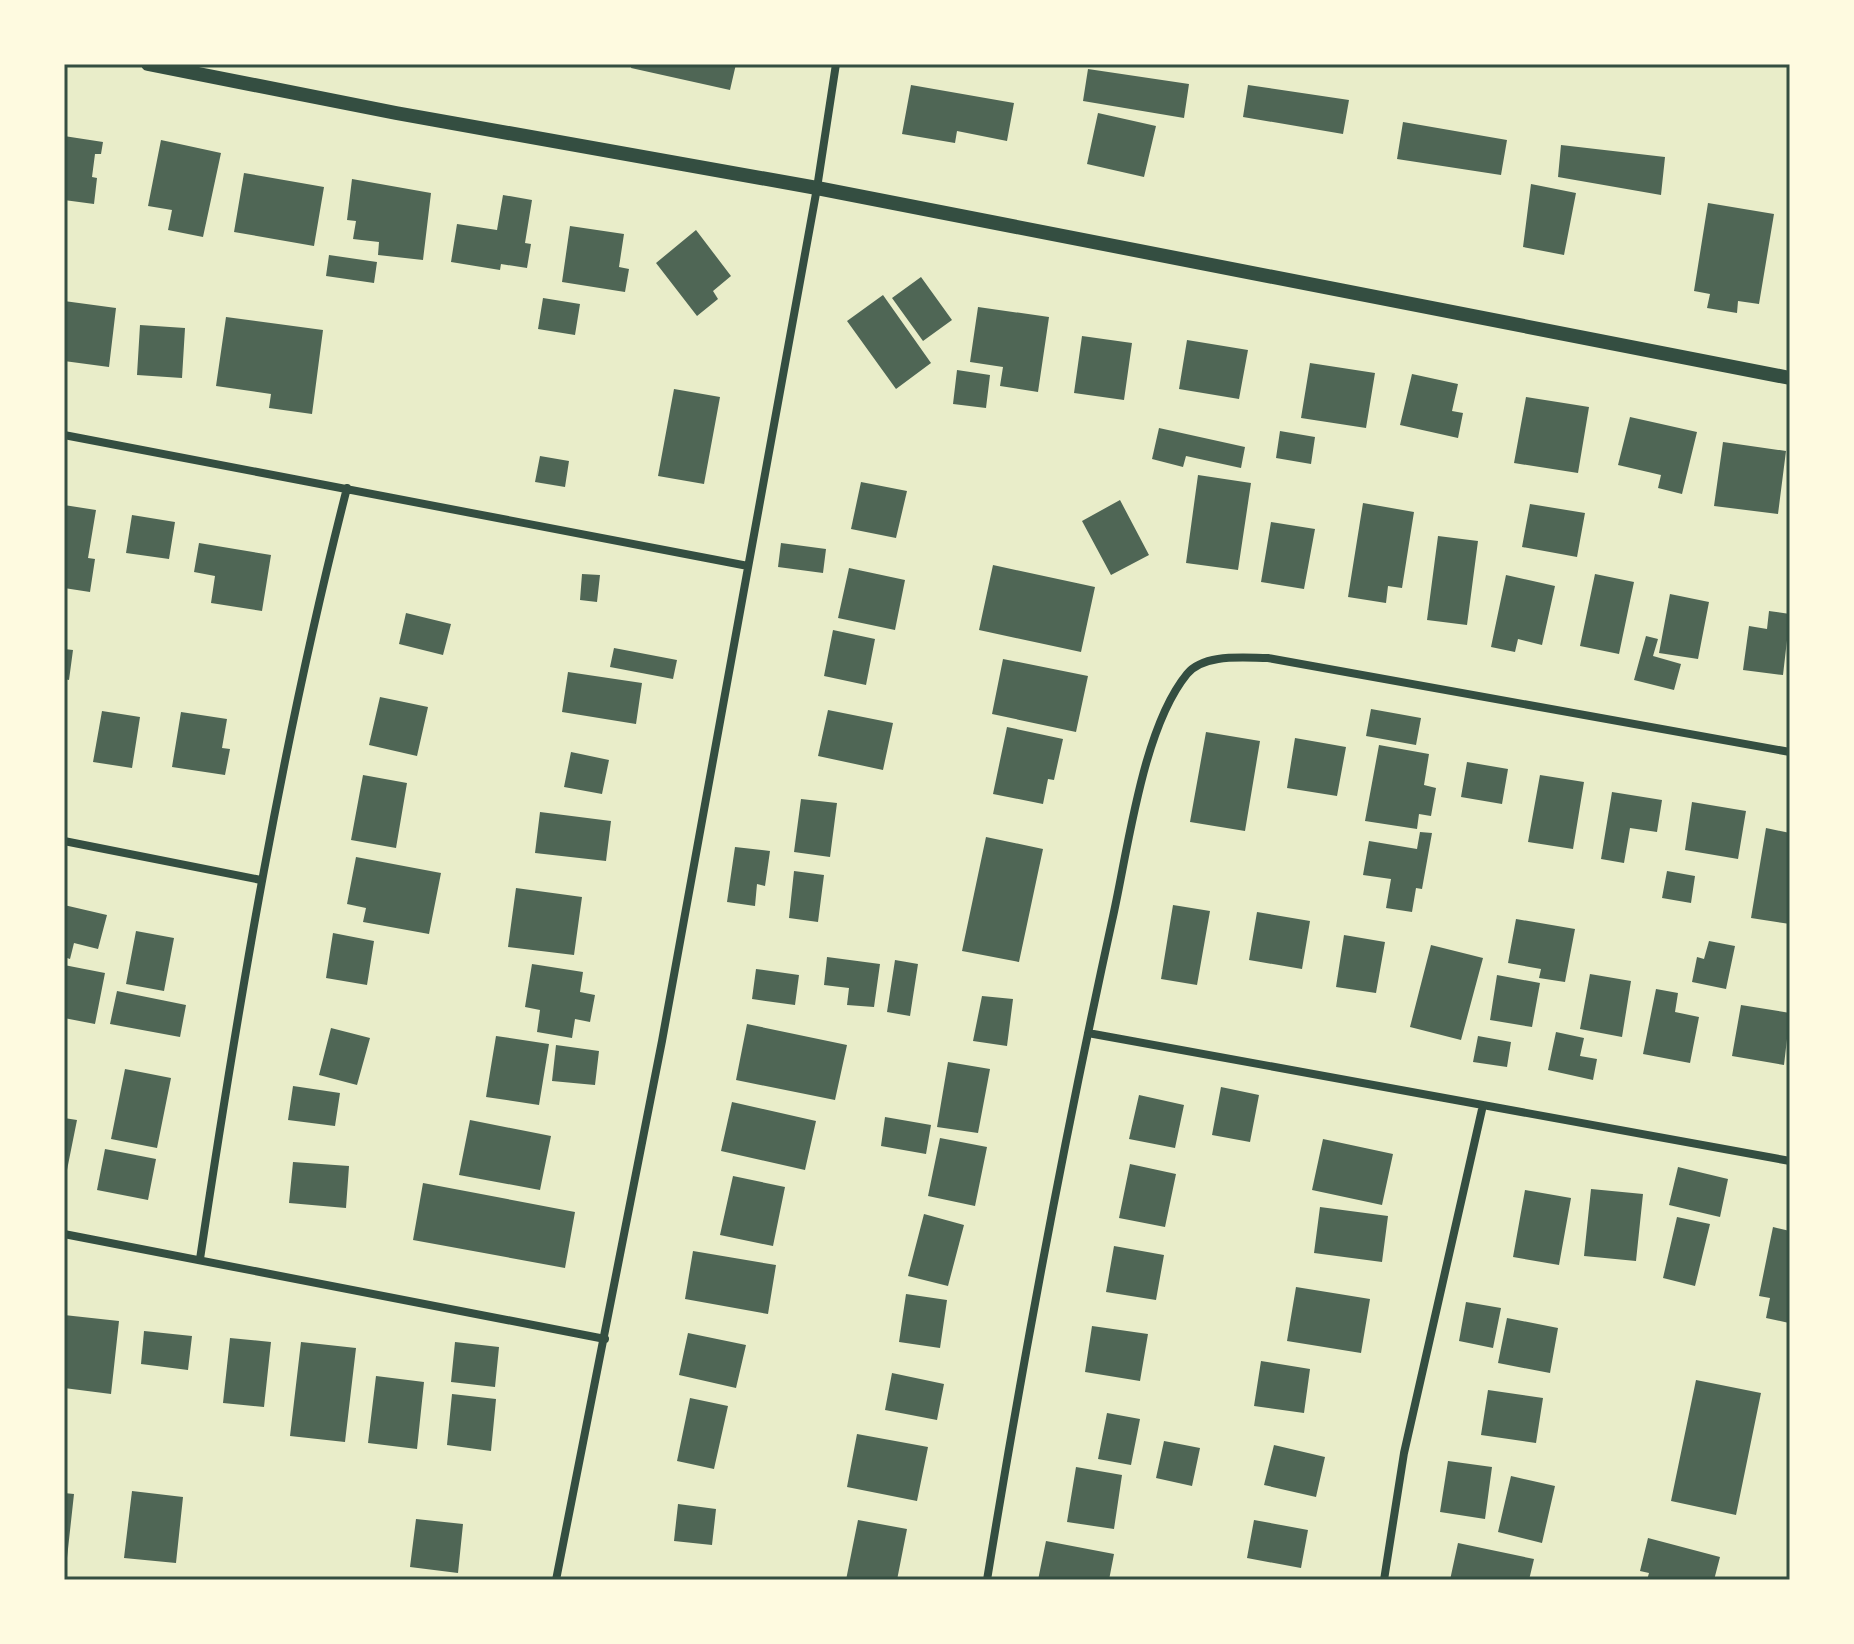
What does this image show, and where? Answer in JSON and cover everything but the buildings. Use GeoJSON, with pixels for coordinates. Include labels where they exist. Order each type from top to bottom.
{"type":"FeatureCollection","features":[{"type":"Feature","properties":{"kind":"street"},"geometry":{"type":"LineString","coordinates":[[148,64],[396,113],[817,188],[1790,378]]}},
{"type":"Feature","properties":{"kind":"street"},"geometry":{"type":"LineString","coordinates":[[556,1580],[605,1339],[748,566],[817,188],[836,64]]}},
{"type":"Feature","properties":{"kind":"street"},"geometry":{"type":"LineString","coordinates":[[64,435],[748,566]]}},
{"type":"Feature","properties":{"kind":"street"},"geometry":{"type":"LineString","coordinates":[[200,1259],[239,997],[261,880],[317,604],[347,488]]}},
{"type":"Feature","properties":{"kind":"street"},"geometry":{"type":"LineString","coordinates":[[987,1580],[1023,1355],[1088,1033],[1151,748],[1169,702],[1189,671],[1219,659],[1268,658],[1790,752]]}},
{"type":"Feature","properties":{"kind":"street"},"geometry":{"type":"LineString","coordinates":[[64,841],[261,880]]}},
{"type":"Feature","properties":{"kind":"street"},"geometry":{"type":"LineString","coordinates":[[1088,1033],[1790,1161]]}},
{"type":"Feature","properties":{"kind":"street"},"geometry":{"type":"LineString","coordinates":[[1384,1580],[1404,1453],[1483,1105]]}},
{"type":"Feature","properties":{"kind":"street"},"geometry":{"type":"LineString","coordinates":[[64,1234],[605,1339]]}}]}
